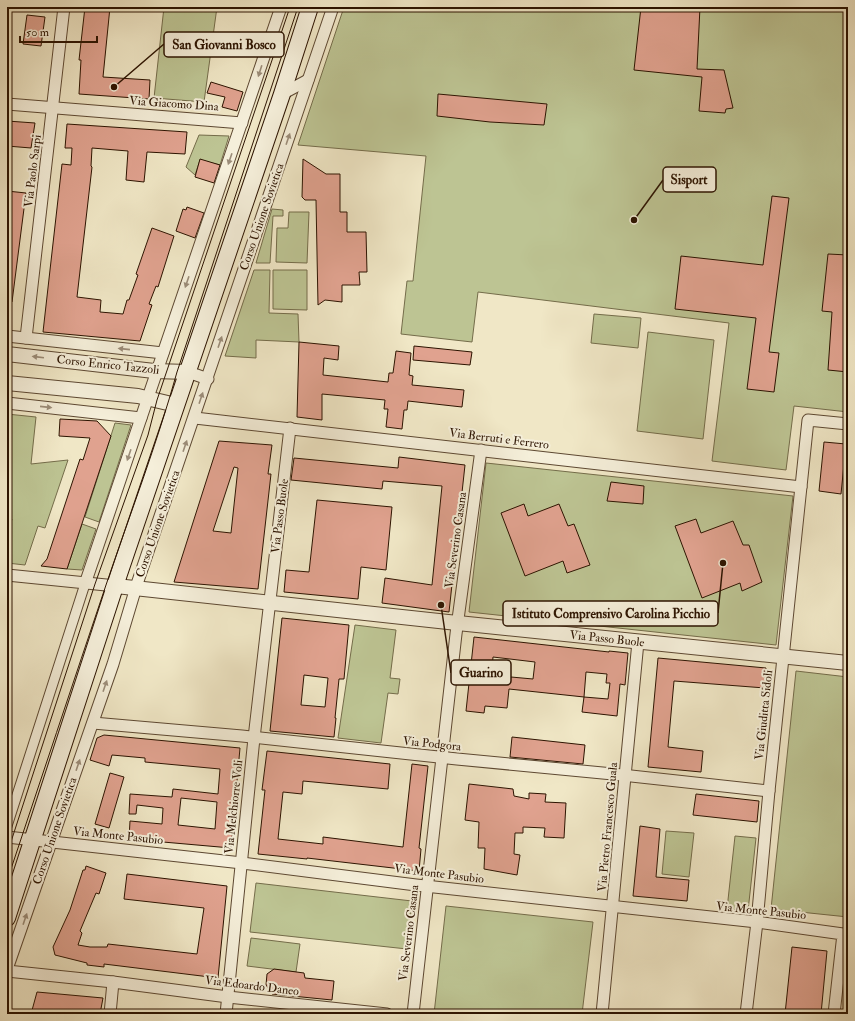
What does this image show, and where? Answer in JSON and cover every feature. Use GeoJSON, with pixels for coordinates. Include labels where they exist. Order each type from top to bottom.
{"type":"FeatureCollection","features":[{"type":"Feature","properties":{"kind":"main road","name":"Corso Unione Sovietica"},"geometry":{"type":"LineString","coordinates":[[7,918],[176,405],[282,94],[310,7]]}},
{"type":"Feature","properties":{"kind":"street","name":"Via Paolo Sarpi"},"geometry":{"type":"LineString","coordinates":[[26,338],[64,7]]}},
{"type":"Feature","properties":{"kind":"street"},"geometry":{"type":"LineString","coordinates":[[7,826],[147,398],[281,7]]}},
{"type":"Feature","properties":{"kind":"street","name":"Corso Unione Sovietica"},"geometry":{"type":"LineString","coordinates":[[7,970],[113,664],[136,589],[333,7]]}},
{"type":"Feature","properties":{"kind":"street"},"geometry":{"type":"LineString","coordinates":[[282,94],[308,80]]}},
{"type":"Feature","properties":{"kind":"street","name":"Via Giacomo Dina"},"geometry":{"type":"LineString","coordinates":[[7,104],[242,123]]}},
{"type":"Feature","properties":{"kind":"street","name":"Corso Enrico Tazzoli"},"geometry":{"type":"LineString","coordinates":[[7,336],[163,353]]}},
{"type":"Feature","properties":{"kind":"street","name":"Corso Enrico Tazzoli"},"geometry":{"type":"LineString","coordinates":[[7,354],[157,371],[188,372],[208,379]]}},
{"type":"Feature","properties":{"kind":"street"},"geometry":{"type":"LineString","coordinates":[[7,383],[128,395],[176,405]]}},
{"type":"Feature","properties":{"kind":"street"},"geometry":{"type":"LineString","coordinates":[[7,403],[141,418]]}},
{"type":"Feature","properties":{"kind":"street","name":"Via Berruti e Ferrero"},"geometry":{"type":"LineString","coordinates":[[195,418],[801,487]]}},
{"type":"Feature","properties":{"kind":"street","name":"Via Giuditta Sidoli"},"geometry":{"type":"LineString","coordinates":[[746,1014],[757,922],[769,791],[808,420],[848,424]]}},
{"type":"Feature","properties":{"kind":"street","name":"Via Passo Buole"},"geometry":{"type":"LineString","coordinates":[[270,603],[290,428]]}},
{"type":"Feature","properties":{"kind":"street","name":"Via Severino Casana"},"geometry":{"type":"LineString","coordinates":[[413,1014],[458,623],[481,450]]}},
{"type":"Feature","properties":{"kind":"street"},"geometry":{"type":"LineString","coordinates":[[7,575],[116,586]]}},
{"type":"Feature","properties":{"kind":"street","name":"Via Passo Buole"},"geometry":{"type":"LineString","coordinates":[[116,586],[848,664]]}},
{"type":"Feature","properties":{"kind":"street","name":"Via Melchiorre Voli"},"geometry":{"type":"LineString","coordinates":[[226,1014],[254,738],[270,603]]}},
{"type":"Feature","properties":{"kind":"street","name":"Via Pietro Francesco Guala"},"geometry":{"type":"LineString","coordinates":[[602,1014],[638,642]]}},
{"type":"Feature","properties":{"kind":"street","name":"Via Podgora"},"geometry":{"type":"LineString","coordinates":[[93,722],[769,791]]}},
{"type":"Feature","properties":{"kind":"street","name":"Corso Unione Sovietica"},"geometry":{"type":"LineString","coordinates":[[7,837],[32,840]]}},
{"type":"Feature","properties":{"kind":"street","name":"Via Monte Pasubio"},"geometry":{"type":"LineString","coordinates":[[32,840],[242,863],[613,907],[757,922],[846,934]]}},
{"type":"Feature","properties":{"kind":"street"},"geometry":{"type":"LineString","coordinates":[[834,1014],[846,934]]}},
{"type":"Feature","properties":{"kind":"street","name":"Via Edoardo Daneo"},"geometry":{"type":"LineString","coordinates":[[7,970],[228,997],[387,1014]]}},
{"type":"Feature","properties":{"kind":"street"},"geometry":{"type":"LineString","coordinates":[[110,1014],[113,982]]}},
{"type":"Feature","properties":{"kind":"green space"},"geometry":{"type":"Polygon","coordinates":[[[164,7],[217,7],[204,102],[154,98],[164,7]]]}},
{"type":"Feature","properties":{"kind":"green space"},"geometry":{"type":"Polygon","coordinates":[[[344,7],[848,7],[848,412],[794,406],[786,470],[712,461],[729,323],[478,292],[472,342],[401,334],[407,281],[413,281],[426,156],[298,145],[344,7]]]}},
{"type":"Feature","properties":{"kind":"green space"},"geometry":{"type":"Polygon","coordinates":[[[199,135],[229,136],[220,165],[200,160],[195,175],[186,167],[199,135]]]}},
{"type":"Feature","properties":{"kind":"green space"},"geometry":{"type":"Polygon","coordinates":[[[272,209],[283,210],[283,216],[273,216],[270,263],[256,263],[272,209]]]}},
{"type":"Feature","properties":{"kind":"green space"},"geometry":{"type":"Polygon","coordinates":[[[289,212],[309,212],[307,263],[276,262],[277,228],[288,228],[289,212]]]}},
{"type":"Feature","properties":{"kind":"green space"},"geometry":{"type":"Polygon","coordinates":[[[254,270],[270,270],[269,313],[298,314],[299,342],[256,340],[256,358],[225,356],[254,270]]]}},
{"type":"Feature","properties":{"kind":"green space"},"geometry":{"type":"Polygon","coordinates":[[[273,270],[307,270],[307,310],[273,309],[273,270]]]}},
{"type":"Feature","properties":{"kind":"green space"},"geometry":{"type":"Polygon","coordinates":[[[594,314],[641,318],[638,348],[591,343],[594,314]]]}},
{"type":"Feature","properties":{"kind":"green space"},"geometry":{"type":"Polygon","coordinates":[[[648,332],[714,340],[703,439],[637,431],[648,332]]]}},
{"type":"Feature","properties":{"kind":"green space"},"geometry":{"type":"Polygon","coordinates":[[[7,414],[36,417],[31,464],[68,460],[45,528],[38,526],[25,565],[7,563],[7,525],[10,526],[12,519],[7,518],[7,414]]]}},
{"type":"Feature","properties":{"kind":"green space"},"geometry":{"type":"Polygon","coordinates":[[[115,423],[131,425],[99,522],[85,517],[115,423]]]}},
{"type":"Feature","properties":{"kind":"green space"},"geometry":{"type":"Polygon","coordinates":[[[486,463],[793,496],[776,645],[469,612],[486,463]]]}},
{"type":"Feature","properties":{"kind":"green space"},"geometry":{"type":"Polygon","coordinates":[[[82,524],[96,529],[82,570],[67,569],[82,524]]]}},
{"type":"Feature","properties":{"kind":"green space"},"geometry":{"type":"Polygon","coordinates":[[[355,625],[396,630],[390,678],[400,679],[398,694],[388,693],[381,743],[338,738],[355,625]]]}},
{"type":"Feature","properties":{"kind":"green space"},"geometry":{"type":"Polygon","coordinates":[[[796,671],[848,677],[848,917],[771,909],[796,671]]]}},
{"type":"Feature","properties":{"kind":"green space"},"geometry":{"type":"Polygon","coordinates":[[[666,831],[694,833],[689,877],[662,874],[666,831]]]}},
{"type":"Feature","properties":{"kind":"green space"},"geometry":{"type":"Polygon","coordinates":[[[735,836],[756,838],[748,911],[727,909],[735,836]]]}},
{"type":"Feature","properties":{"kind":"green space"},"geometry":{"type":"Polygon","coordinates":[[[256,883],[412,901],[407,949],[250,932],[256,883]]]}},
{"type":"Feature","properties":{"kind":"green space"},"geometry":{"type":"Polygon","coordinates":[[[446,906],[593,922],[582,1014],[434,1014],[446,906]]]}},
{"type":"Feature","properties":{"kind":"green space"},"geometry":{"type":"Polygon","coordinates":[[[251,938],[300,944],[296,972],[247,966],[251,938]]]}},
{"type":"Feature","properties":{"kind":"building"},"geometry":{"type":"Polygon","coordinates":[[[85,7],[110,7],[103,77],[150,80],[149,99],[79,94],[81,60],[79,60],[85,7]]]}},
{"type":"Feature","properties":{"kind":"building"},"geometry":{"type":"Polygon","coordinates":[[[641,7],[700,7],[697,69],[724,70],[733,108],[726,109],[725,113],[699,111],[702,77],[634,70],[641,7]]]}},
{"type":"Feature","properties":{"kind":"building"},"geometry":{"type":"Polygon","coordinates":[[[27,15],[45,17],[41,46],[23,44],[27,15]]]}},
{"type":"Feature","properties":{"kind":"building"},"geometry":{"type":"Polygon","coordinates":[[[211,82],[243,92],[237,111],[222,107],[225,97],[207,93],[211,82]]]}},
{"type":"Feature","properties":{"kind":"building"},"geometry":{"type":"Polygon","coordinates":[[[438,94],[547,104],[544,125],[490,122],[437,116],[438,94]]]}},
{"type":"Feature","properties":{"kind":"building"},"geometry":{"type":"Polygon","coordinates":[[[7,121],[35,123],[31,148],[7,146],[7,121]]]}},
{"type":"Feature","properties":{"kind":"building"},"geometry":{"type":"Polygon","coordinates":[[[67,124],[187,132],[185,154],[147,152],[144,182],[126,180],[128,151],[92,148],[92,167],[77,297],[101,300],[100,312],[123,314],[127,300],[129,300],[138,275],[136,274],[152,228],[174,236],[158,287],[156,286],[149,304],[152,305],[140,341],[43,332],[62,164],[71,165],[72,148],[65,148],[67,124]]]}},
{"type":"Feature","properties":{"kind":"building"},"geometry":{"type":"Polygon","coordinates":[[[200,159],[220,165],[214,183],[195,177],[200,159]]]}},
{"type":"Feature","properties":{"kind":"building"},"geometry":{"type":"Polygon","coordinates":[[[303,159],[326,174],[340,174],[340,212],[347,212],[347,232],[366,232],[367,272],[359,272],[360,285],[342,285],[342,302],[325,300],[318,305],[316,200],[305,200],[302,197],[303,159]]]}},
{"type":"Feature","properties":{"kind":"building"},"geometry":{"type":"Polygon","coordinates":[[[7,191],[26,193],[12,302],[7,302],[7,191]]]}},
{"type":"Feature","properties":{"kind":"building"},"geometry":{"type":"Polygon","coordinates":[[[772,196],[789,198],[769,352],[779,353],[774,392],[747,389],[756,318],[675,309],[681,256],[763,265],[772,196]]]}},
{"type":"Feature","properties":{"kind":"building"},"geometry":{"type":"Polygon","coordinates":[[[187,207],[204,213],[195,238],[176,231],[183,209],[186,210],[187,207]]]}},
{"type":"Feature","properties":{"kind":"building"},"geometry":{"type":"Polygon","coordinates":[[[828,254],[848,255],[848,372],[828,370],[832,312],[822,311],[828,254]]]}},
{"type":"Feature","properties":{"kind":"building"},"geometry":{"type":"Polygon","coordinates":[[[299,342],[339,346],[338,360],[324,358],[323,375],[388,382],[389,373],[393,373],[396,351],[411,353],[409,375],[413,376],[412,385],[464,390],[462,407],[408,401],[407,410],[404,410],[402,429],[386,427],[388,409],[384,409],[385,400],[322,394],[322,420],[297,417],[299,342]]]}},
{"type":"Feature","properties":{"kind":"building"},"geometry":{"type":"Polygon","coordinates":[[[414,346],[472,352],[470,365],[413,360],[414,346]]]}},
{"type":"Feature","properties":{"kind":"building"},"geometry":{"type":"Polygon","coordinates":[[[60,419],[97,421],[111,436],[67,569],[41,566],[47,559],[80,459],[83,460],[90,438],[59,436],[60,419]]]}},
{"type":"Feature","properties":{"kind":"building"},"geometry":{"type":"Polygon","coordinates":[[[219,441],[272,445],[268,474],[271,474],[258,589],[174,582],[219,441]],[[234,467],[213,531],[231,533],[238,468],[234,467]]]}},
{"type":"Feature","properties":{"kind":"building"},"geometry":{"type":"Polygon","coordinates":[[[824,442],[846,444],[841,494],[819,491],[824,442]]]}},
{"type":"Feature","properties":{"kind":"building"},"geometry":{"type":"Polygon","coordinates":[[[399,457],[465,465],[449,612],[382,603],[385,578],[432,585],[442,486],[383,481],[382,489],[291,480],[294,458],[398,468],[399,457]]]}},
{"type":"Feature","properties":{"kind":"building"},"geometry":{"type":"Polygon","coordinates":[[[611,482],[644,486],[643,504],[607,501],[611,482]]]}},
{"type":"Feature","properties":{"kind":"building"},"geometry":{"type":"Polygon","coordinates":[[[317,500],[392,507],[386,570],[361,567],[358,599],[284,592],[286,570],[309,572],[317,500]]]}},
{"type":"Feature","properties":{"kind":"building"},"geometry":{"type":"Polygon","coordinates":[[[524,504],[528,516],[559,504],[568,526],[574,524],[590,565],[567,573],[563,561],[525,576],[501,513],[524,504]]]}},
{"type":"Feature","properties":{"kind":"building"},"geometry":{"type":"Polygon","coordinates":[[[696,519],[701,533],[733,521],[743,545],[749,545],[762,582],[742,591],[740,583],[702,598],[675,526],[696,519]]]}},
{"type":"Feature","properties":{"kind":"building"},"geometry":{"type":"Polygon","coordinates":[[[282,618],[349,625],[344,679],[339,679],[334,737],[270,731],[282,618]],[[304,675],[301,705],[325,707],[328,678],[304,675]]]}},
{"type":"Feature","properties":{"kind":"building"},"geometry":{"type":"Polygon","coordinates":[[[474,637],[628,653],[625,685],[620,684],[617,716],[582,712],[584,697],[509,689],[507,708],[485,706],[484,713],[466,711],[474,637]],[[493,657],[491,679],[510,681],[511,677],[533,679],[535,662],[493,657]],[[586,672],[584,697],[608,699],[610,683],[606,683],[607,674],[586,672]]]}},
{"type":"Feature","properties":{"kind":"building"},"geometry":{"type":"Polygon","coordinates":[[[658,658],[766,668],[765,688],[674,681],[668,747],[703,751],[701,772],[648,767],[658,658]]]}},
{"type":"Feature","properties":{"kind":"building"},"geometry":{"type":"Polygon","coordinates":[[[104,735],[240,748],[231,848],[129,839],[130,821],[162,824],[163,808],[137,805],[136,814],[129,814],[130,794],[172,797],[173,789],[218,794],[220,769],[145,762],[145,758],[112,755],[109,766],[90,760],[97,738],[104,735]],[[181,798],[178,825],[215,829],[217,802],[181,798]]]}},
{"type":"Feature","properties":{"kind":"building"},"geometry":{"type":"Polygon","coordinates":[[[512,737],[585,745],[583,764],[510,757],[512,737]]]}},
{"type":"Feature","properties":{"kind":"building"},"geometry":{"type":"Polygon","coordinates":[[[267,751],[390,764],[388,789],[303,781],[302,794],[283,792],[278,839],[323,844],[323,837],[403,847],[412,764],[428,766],[419,848],[421,849],[419,871],[258,854],[265,790],[262,790],[267,751]]]}},
{"type":"Feature","properties":{"kind":"building"},"geometry":{"type":"Polygon","coordinates":[[[110,773],[124,777],[109,828],[95,824],[110,773]]]}},
{"type":"Feature","properties":{"kind":"building"},"geometry":{"type":"Polygon","coordinates":[[[469,784],[513,789],[514,796],[529,799],[529,793],[546,794],[545,802],[566,803],[564,838],[544,837],[545,828],[523,827],[523,833],[515,833],[514,854],[520,855],[517,875],[484,869],[485,848],[478,848],[479,822],[465,820],[469,784]]]}},
{"type":"Feature","properties":{"kind":"building"},"geometry":{"type":"Polygon","coordinates":[[[696,794],[759,801],[757,822],[693,815],[696,794]]]}},
{"type":"Feature","properties":{"kind":"building"},"geometry":{"type":"Polygon","coordinates":[[[640,826],[660,829],[656,877],[689,880],[687,901],[633,896],[640,826]]]}},
{"type":"Feature","properties":{"kind":"building"},"geometry":{"type":"Polygon","coordinates":[[[86,866],[106,873],[99,894],[96,893],[80,931],[82,933],[78,945],[90,947],[107,947],[108,944],[197,954],[204,908],[124,899],[127,874],[227,886],[218,978],[104,964],[104,967],[87,965],[87,963],[55,955],[53,947],[70,910],[83,870],[85,870],[86,866]]]}},
{"type":"Feature","properties":{"kind":"building"},"geometry":{"type":"Polygon","coordinates":[[[792,947],[827,951],[821,1014],[785,1014],[792,947]]]}},
{"type":"Feature","properties":{"kind":"building"},"geometry":{"type":"Polygon","coordinates":[[[274,969],[304,973],[305,978],[334,981],[332,1000],[272,994],[266,985],[267,974],[274,969]]]}},
{"type":"Feature","properties":{"kind":"building"},"geometry":{"type":"Polygon","coordinates":[[[37,992],[103,998],[100,1014],[71,1014],[53,1012],[52,1014],[31,1014],[37,992]]]}},
{"type":"Feature","properties":{"kind":"tram line"},"geometry":{"type":"LineString","coordinates":[[7,854],[95,584],[148,435],[157,400],[290,7]]}},
{"type":"Feature","properties":{"kind":"tram line"},"geometry":{"type":"LineString","coordinates":[[7,881],[152,452],[298,7]]}},
{"type":"Feature","properties":{"kind":"place","name":"San Giovanni Bosco"},"geometry":{"type":"Point","coordinates":[114,87]}},
{"type":"Feature","properties":{"kind":"place","name":"Sisport"},"geometry":{"type":"Point","coordinates":[634,220]}},
{"type":"Feature","properties":{"kind":"place","name":"Istituto Comprensivo Carolina Picchio"},"geometry":{"type":"Point","coordinates":[723,563]}},
{"type":"Feature","properties":{"kind":"place","name":"Guarino"},"geometry":{"type":"Point","coordinates":[441,605]}}]}
